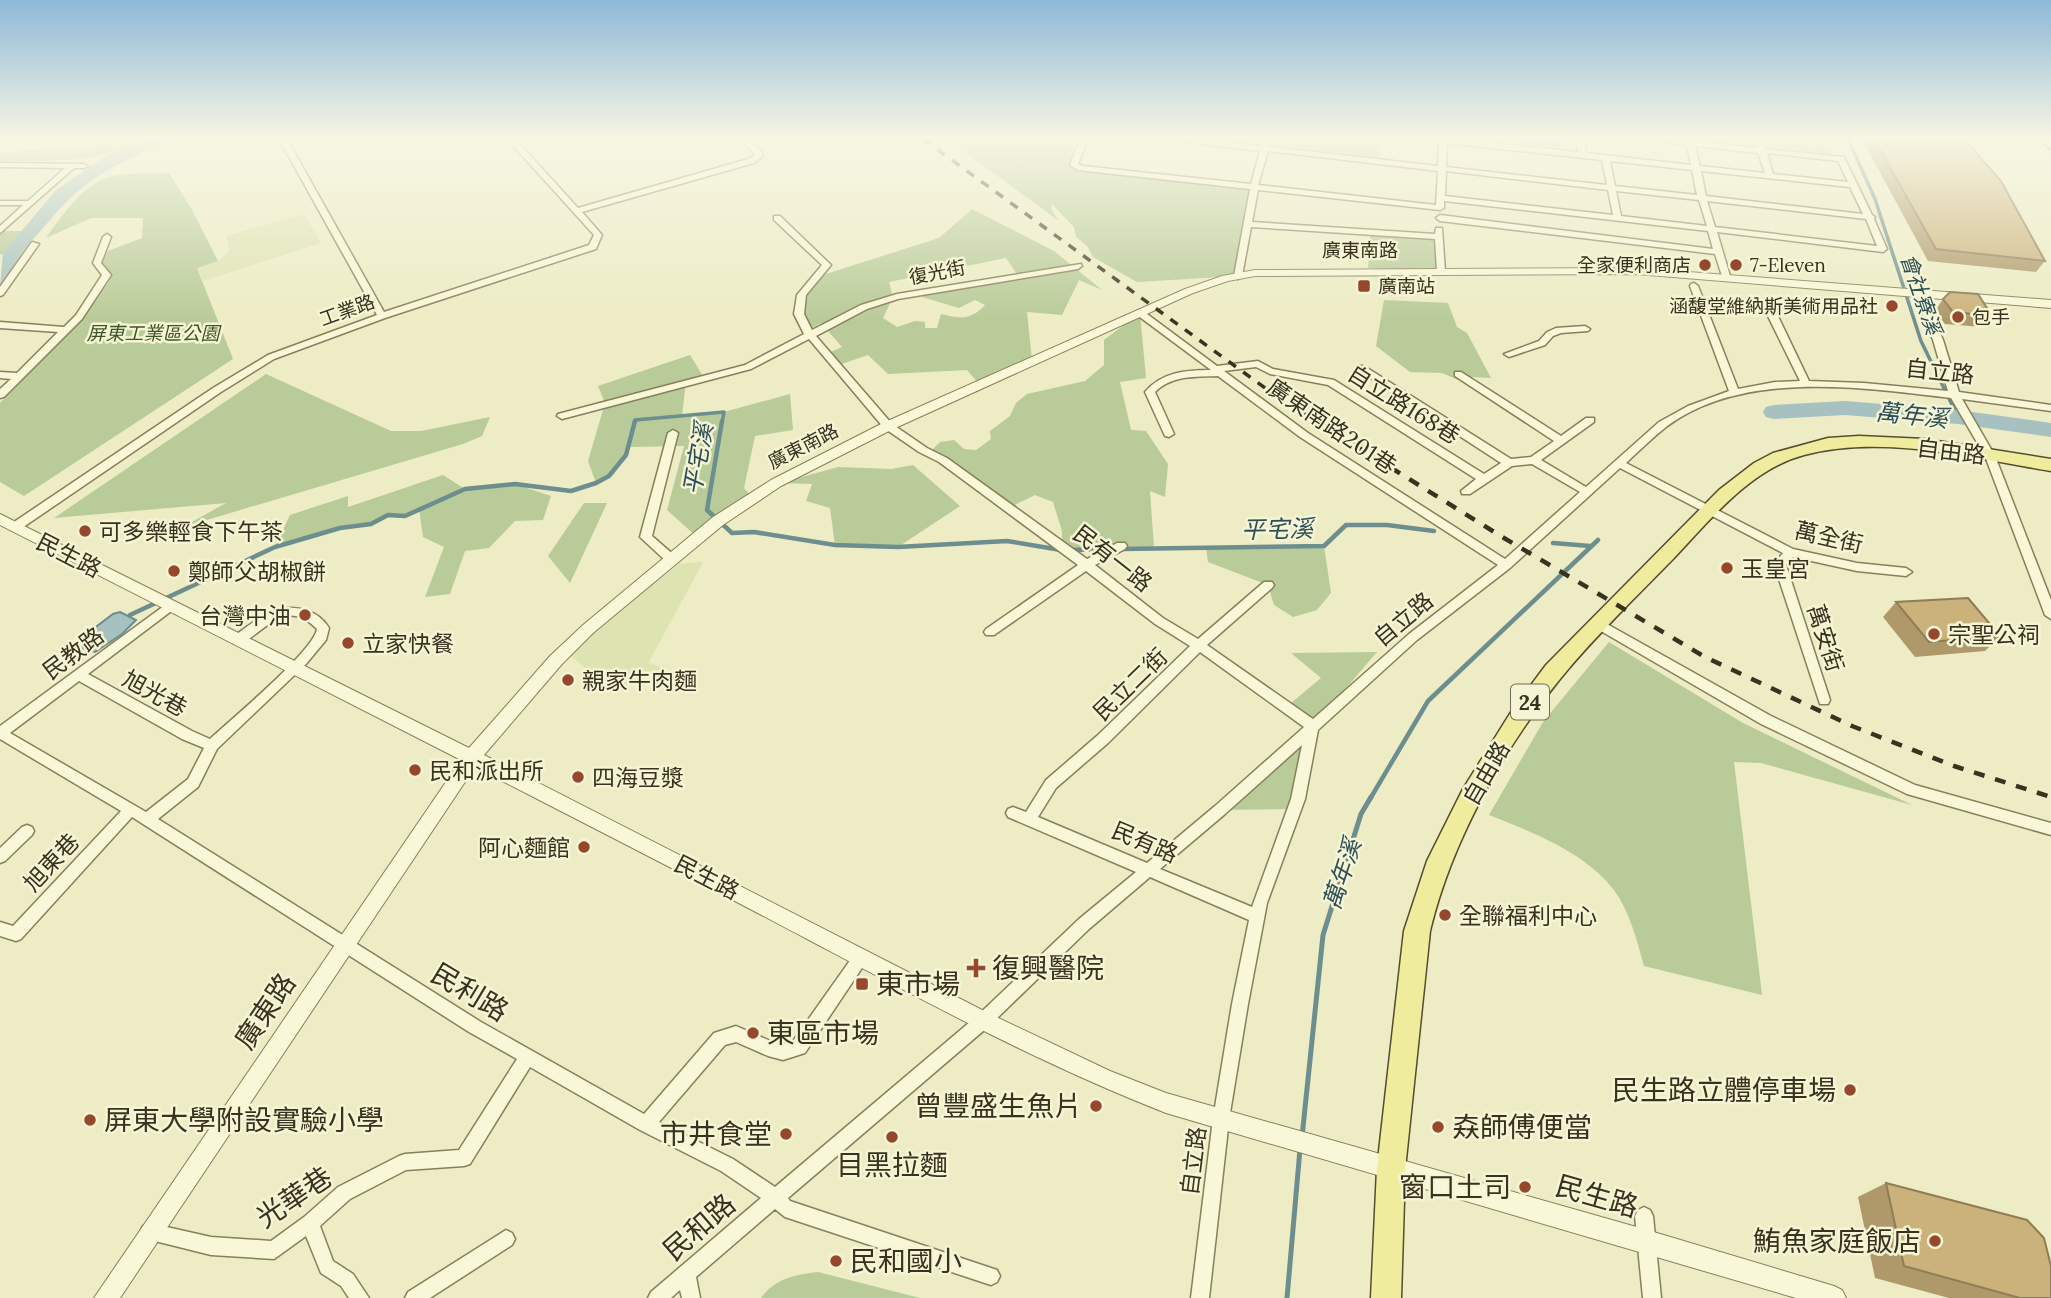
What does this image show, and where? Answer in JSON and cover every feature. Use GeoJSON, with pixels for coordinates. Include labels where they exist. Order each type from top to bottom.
{"type":"FeatureCollection","features":[{"type":"Feature","properties":{"kind":"main road","name":"自由路"},"geometry":{"type":"LineString","coordinates":[[1387,1298],[1391,1169],[1417,931],[1434,869],[1472,794],[1522,712],[1598,624],[1709,510],[1767,461],[1820,445],[1880,442],[2051,465]]}},
{"type":"Feature","properties":{"kind":"street"},"geometry":{"type":"LineString","coordinates":[[0,230],[32,200]]}},
{"type":"Feature","properties":{"kind":"street"},"geometry":{"type":"LineString","coordinates":[[317,200],[382,316]]}},
{"type":"Feature","properties":{"kind":"street","name":"工業路"},"geometry":{"type":"LineString","coordinates":[[15,527],[271,356],[382,316],[593,247],[598,235],[567,200]]}},
{"type":"Feature","properties":{"kind":"street"},"geometry":{"type":"LineString","coordinates":[[578,211],[618,200]]}},
{"type":"Feature","properties":{"kind":"street"},"geometry":{"type":"LineString","coordinates":[[1238,276],[1252,200]]}},
{"type":"Feature","properties":{"kind":"street"},"geometry":{"type":"LineString","coordinates":[[1400,200],[1883,249],[1871,217],[1861,200]]}},
{"type":"Feature","properties":{"kind":"street"},"geometry":{"type":"LineString","coordinates":[[1440,200],[1438,237],[1441,271]]}},
{"type":"Feature","properties":{"kind":"street"},"geometry":{"type":"LineString","coordinates":[[1613,200],[1618,220]]}},
{"type":"Feature","properties":{"kind":"street"},"geometry":{"type":"LineString","coordinates":[[1703,200],[1726,276]]}},
{"type":"Feature","properties":{"kind":"street"},"geometry":{"type":"LineString","coordinates":[[1724,200],[1871,217]]}},
{"type":"Feature","properties":{"kind":"street"},"geometry":{"type":"LineString","coordinates":[[0,203],[28,203]]}},
{"type":"Feature","properties":{"kind":"street"},"geometry":{"type":"LineString","coordinates":[[778,218],[827,265],[802,295],[799,314],[809,334],[888,426]]}},
{"type":"Feature","properties":{"kind":"street"},"geometry":{"type":"LineString","coordinates":[[1440,218],[1719,252]]}},
{"type":"Feature","properties":{"kind":"street"},"geometry":{"type":"LineString","coordinates":[[1248,225],[1438,237]]}},
{"type":"Feature","properties":{"kind":"street"},"geometry":{"type":"LineString","coordinates":[[0,395],[67,330],[107,275],[97,263],[107,237]]}},
{"type":"Feature","properties":{"kind":"street"},"geometry":{"type":"LineString","coordinates":[[0,292],[35,244]]}},
{"type":"Feature","properties":{"kind":"street","name":"復光街"},"geometry":{"type":"LineString","coordinates":[[562,416],[748,367],[864,307],[897,297],[1078,266]]}},
{"type":"Feature","properties":{"kind":"street","name":"廣東南路"},"geometry":{"type":"LineString","coordinates":[[472,757],[556,660],[588,629],[719,520],[776,483],[888,426],[1201,286],[1238,276],[1278,271],[1636,271],[1726,276],[2051,304]]}},
{"type":"Feature","properties":{"kind":"street"},"geometry":{"type":"LineString","coordinates":[[1693,286],[1734,391]]}},
{"type":"Feature","properties":{"kind":"street"},"geometry":{"type":"LineString","coordinates":[[1908,293],[1938,340],[1954,394],[1990,456],[2051,615]]}},
{"type":"Feature","properties":{"kind":"street"},"geometry":{"type":"LineString","coordinates":[[1769,308],[1805,382]]}},
{"type":"Feature","properties":{"kind":"street","name":"廣東南路201巷"},"geometry":{"type":"LineString","coordinates":[[1140,313],[1304,435],[1506,565]]}},
{"type":"Feature","properties":{"kind":"street"},"geometry":{"type":"LineString","coordinates":[[0,325],[67,330]]}},
{"type":"Feature","properties":{"kind":"street"},"geometry":{"type":"LineString","coordinates":[[1508,354],[1542,343],[1550,334],[1559,330],[1585,329]]}},
{"type":"Feature","properties":{"kind":"street","name":"自立路168巷"},"geometry":{"type":"LineString","coordinates":[[1169,434],[1150,392],[1156,385],[1174,375],[1258,364],[1270,371],[1331,382],[1484,480]]}},
{"type":"Feature","properties":{"kind":"street"},"geometry":{"type":"LineString","coordinates":[[1361,368],[1509,463]]}},
{"type":"Feature","properties":{"kind":"street"},"geometry":{"type":"LineString","coordinates":[[1458,374],[1562,441]]}},
{"type":"Feature","properties":{"kind":"street"},"geometry":{"type":"LineString","coordinates":[[0,375],[20,376]]}},
{"type":"Feature","properties":{"kind":"street","name":"自立路"},"geometry":{"type":"LineString","coordinates":[[1199,1298],[1221,1119],[1257,916],[1297,799],[1312,726],[1413,637],[1506,565],[1663,424],[1691,407],[1734,391],[1805,382],[1966,395],[2051,408]]}},
{"type":"Feature","properties":{"kind":"street"},"geometry":{"type":"LineString","coordinates":[[1466,491],[1509,463],[1534,460],[1590,420]]}},
{"type":"Feature","properties":{"kind":"street","name":"民有一路"},"geometry":{"type":"LineString","coordinates":[[888,426],[943,460],[1057,541],[1159,621],[1199,645],[1312,726]]}},
{"type":"Feature","properties":{"kind":"street"},"geometry":{"type":"LineString","coordinates":[[671,559],[646,537],[673,433]]}},
{"type":"Feature","properties":{"kind":"street"},"geometry":{"type":"LineString","coordinates":[[1534,460],[1587,492]]}},
{"type":"Feature","properties":{"kind":"street","name":"萬全街"},"geometry":{"type":"LineString","coordinates":[[1618,463],[1790,552],[1857,567],[1906,572]]}},
{"type":"Feature","properties":{"kind":"street","name":"民生路"},"geometry":{"type":"LineString","coordinates":[[0,519],[472,757],[983,1021],[1148,1097],[1647,1241],[1834,1298]]}},
{"type":"Feature","properties":{"kind":"street"},"geometry":{"type":"LineString","coordinates":[[990,632],[1086,565],[1121,546]]}},
{"type":"Feature","properties":{"kind":"street","name":"萬安街"},"geometry":{"type":"LineString","coordinates":[[1790,552],[1780,564],[1824,700]]}},
{"type":"Feature","properties":{"kind":"street","name":"民立二街"},"geometry":{"type":"LineString","coordinates":[[1029,819],[1051,784],[1103,739],[1199,645],[1268,585]]}},
{"type":"Feature","properties":{"kind":"street","name":"民教路"},"geometry":{"type":"LineString","coordinates":[[0,733],[172,606]]}},
{"type":"Feature","properties":{"kind":"street"},"geometry":{"type":"LineString","coordinates":[[0,733],[147,819],[193,783],[212,745],[295,669],[322,637],[323,628],[318,621],[298,612],[278,612],[237,640]]}},
{"type":"Feature","properties":{"kind":"street"},"geometry":{"type":"LineString","coordinates":[[1598,624],[1766,720],[1912,790],[2051,829]]}},
{"type":"Feature","properties":{"kind":"street","name":"旭光巷"},"geometry":{"type":"LineString","coordinates":[[79,675],[187,735],[212,745]]}},
{"type":"Feature","properties":{"kind":"street","name":"民和路"},"geometry":{"type":"LineString","coordinates":[[657,1298],[983,1021],[1084,924],[1312,726]]}},
{"type":"Feature","properties":{"kind":"street","name":"廣東路"},"geometry":{"type":"LineString","coordinates":[[106,1298],[472,757]]}},
{"type":"Feature","properties":{"kind":"street","name":"旭東巷"},"geometry":{"type":"LineString","coordinates":[[0,929],[16,934],[131,809]]}},
{"type":"Feature","properties":{"kind":"street","name":"民有路"},"geometry":{"type":"LineString","coordinates":[[1013,813],[1257,916]]}},
{"type":"Feature","properties":{"kind":"street","name":"民利路"},"geometry":{"type":"LineString","coordinates":[[147,819],[475,1027],[646,1124],[727,1165],[775,1196]]}},
{"type":"Feature","properties":{"kind":"street","name":"旭東巷"},"geometry":{"type":"LineString","coordinates":[[0,857],[27,831]]}},
{"type":"Feature","properties":{"kind":"street"},"geometry":{"type":"LineString","coordinates":[[646,1124],[720,1038],[736,1034],[777,1053],[791,1052],[799,1047],[861,957]]}},
{"type":"Feature","properties":{"kind":"street","name":"光華巷"},"geometry":{"type":"LineString","coordinates":[[149,1232],[211,1246],[274,1250],[344,1193],[405,1162],[464,1158],[528,1056]]}},
{"type":"Feature","properties":{"kind":"street"},"geometry":{"type":"LineString","coordinates":[[775,1196],[785,1208],[991,1276]]}},
{"type":"Feature","properties":{"kind":"street"},"geometry":{"type":"LineString","coordinates":[[1644,1216],[1652,1298]]}},
{"type":"Feature","properties":{"kind":"street"},"geometry":{"type":"LineString","coordinates":[[310,1223],[327,1266],[347,1280],[359,1298]]}},
{"type":"Feature","properties":{"kind":"street"},"geometry":{"type":"LineString","coordinates":[[414,1298],[506,1238]]}},
{"type":"Feature","properties":{"kind":"street"},"geometry":{"type":"LineString","coordinates":[[686,1273],[691,1298]]}},
{"type":"Feature","properties":{"kind":"green space","name":"屏東工業區公園"},"geometry":{"type":"Polygon","coordinates":[[[76,200],[186,200],[218,261],[197,268],[233,359],[24,496],[0,482],[0,403],[82,319],[110,280],[111,273],[102,262],[108,251],[142,238],[143,218],[91,218],[46,238],[76,200]]]}},
{"type":"Feature","properties":{"kind":"green space"},"geometry":{"type":"Polygon","coordinates":[[[1030,200],[1252,200],[1238,276],[1137,282],[1093,257],[1087,246],[1076,237],[1074,227],[1051,203],[1052,211],[1059,221],[1030,200]]]}},
{"type":"Feature","properties":{"kind":"green space"},"geometry":{"type":"Polygon","coordinates":[[[972,209],[1054,251],[1102,290],[1079,280],[1062,315],[1027,312],[1032,361],[979,384],[967,370],[888,374],[868,355],[836,366],[826,354],[842,347],[821,323],[806,331],[801,305],[807,280],[939,238],[972,209]],[[1006,258],[889,282],[893,297],[883,318],[897,327],[915,321],[925,322],[925,328],[937,328],[941,314],[970,316],[985,305],[975,300],[959,308],[925,298],[915,292],[1016,273],[1006,258]]]}},
{"type":"Feature","properties":{"kind":"green space"},"geometry":{"type":"Polygon","coordinates":[[[304,214],[321,243],[203,281],[197,267],[218,261],[227,253],[229,250],[226,236],[304,214]]]}},
{"type":"Feature","properties":{"kind":"green space"},"geometry":{"type":"Polygon","coordinates":[[[0,231],[34,231],[21,249],[0,255],[0,231]]]}},
{"type":"Feature","properties":{"kind":"green space"},"geometry":{"type":"Polygon","coordinates":[[[1370,236],[1438,237],[1441,271],[1368,268],[1370,236]]]}},
{"type":"Feature","properties":{"kind":"green space"},"geometry":{"type":"Polygon","coordinates":[[[1384,300],[1448,303],[1457,327],[1467,333],[1491,378],[1472,377],[1468,384],[1442,373],[1410,372],[1376,346],[1384,300]]]}},
{"type":"Feature","properties":{"kind":"green space"},"geometry":{"type":"Polygon","coordinates":[[[1140,313],[1146,378],[1120,382],[1131,430],[1146,431],[1168,464],[1165,497],[1150,491],[1154,548],[1062,550],[1062,531],[1053,502],[1035,495],[1004,510],[927,455],[940,442],[954,440],[964,449],[976,450],[991,439],[990,431],[1010,416],[1016,403],[1027,394],[1085,381],[1104,365],[1104,340],[1140,313]]]}},
{"type":"Feature","properties":{"kind":"green space"},"geometry":{"type":"Polygon","coordinates":[[[690,355],[703,376],[686,381],[682,416],[724,412],[790,394],[793,430],[755,436],[744,488],[752,497],[697,537],[667,510],[684,446],[629,447],[616,468],[596,483],[588,461],[605,403],[598,386],[690,355]]]}},
{"type":"Feature","properties":{"kind":"green space","name":"屏東工業區公園"},"geometry":{"type":"Polygon","coordinates":[[[266,374],[391,431],[421,431],[490,417],[482,436],[463,444],[183,527],[226,503],[54,518],[266,374]]]}},
{"type":"Feature","properties":{"kind":"green space"},"geometry":{"type":"Polygon","coordinates":[[[913,465],[960,506],[898,547],[835,545],[830,508],[806,501],[812,484],[780,483],[838,467],[891,469],[913,465]]]}},
{"type":"Feature","properties":{"kind":"green space"},"geometry":{"type":"Polygon","coordinates":[[[443,475],[465,489],[515,484],[551,496],[543,520],[515,521],[489,548],[465,551],[450,594],[425,597],[444,547],[423,537],[419,508],[405,516],[388,515],[371,524],[340,528],[275,547],[290,515],[348,496],[348,507],[443,475]]]}},
{"type":"Feature","properties":{"kind":"green space"},"geometry":{"type":"Polygon","coordinates":[[[584,503],[607,503],[570,583],[548,556],[584,503]]]}},
{"type":"Feature","properties":{"kind":"green space"},"geometry":{"type":"Polygon","coordinates":[[[1324,546],[1331,593],[1317,610],[1293,617],[1274,605],[1268,585],[1208,562],[1206,547],[1324,546]]]}},
{"type":"Feature","properties":{"kind":"green space"},"geometry":{"type":"Polygon","coordinates":[[[703,562],[649,662],[686,681],[601,686],[596,677],[569,654],[578,643],[679,564],[703,562]]]}},
{"type":"Feature","properties":{"kind":"green space"},"geometry":{"type":"Polygon","coordinates":[[[1609,642],[1743,723],[1912,805],[1761,763],[1734,762],[1762,995],[1644,966],[1624,908],[1614,890],[1602,877],[1557,845],[1489,815],[1543,722],[1609,642]]]}},
{"type":"Feature","properties":{"kind":"green space"},"geometry":{"type":"Polygon","coordinates":[[[1377,652],[1316,723],[1294,809],[1220,810],[1312,726],[1285,708],[1321,678],[1291,653],[1377,652]]]}},
{"type":"Feature","properties":{"kind":"green space"},"geometry":{"type":"Polygon","coordinates":[[[818,1272],[920,1298],[761,1298],[779,1282],[818,1272]]]}},
{"type":"Feature","properties":{"kind":"water"},"geometry":{"type":"Polygon","coordinates":[[[120,612],[136,620],[122,634],[95,652],[76,646],[76,642],[113,614],[120,612]]]}},
{"type":"Feature","properties":{"kind":"building"},"geometry":{"type":"Polygon","coordinates":[[[1908,200],[2011,200],[2045,261],[1936,249],[1908,200]]]}},
{"type":"Feature","properties":{"kind":"building"},"geometry":{"type":"Polygon","coordinates":[[[1950,292],[1978,294],[1992,316],[1953,312],[1943,299],[1950,292]]]}},
{"type":"Feature","properties":{"kind":"building"},"geometry":{"type":"Polygon","coordinates":[[[1968,598],[2000,636],[1929,642],[1896,602],[1968,598]]]}},
{"type":"Feature","properties":{"kind":"building"},"geometry":{"type":"Polygon","coordinates":[[[1886,1183],[2027,1220],[2044,1238],[2051,1266],[2051,1298],[2020,1298],[1904,1266],[1886,1183]]]}},
{"type":"Feature","properties":{"kind":"waterway"},"geometry":{"type":"LineString","coordinates":[[0,280],[6,273],[12,253],[57,200]]}},
{"type":"Feature","properties":{"kind":"waterway","name":"會社寮溪"},"geometry":{"type":"LineString","coordinates":[[1875,200],[1921,341],[1958,417]]}},
{"type":"Feature","properties":{"kind":"waterway","name":"萬年溪"},"geometry":{"type":"LineString","coordinates":[[1774,412],[1845,408],[1958,417],[2051,430]]}},
{"type":"Feature","properties":{"kind":"waterway","name":"平宅溪"},"geometry":{"type":"LineString","coordinates":[[634,423],[635,420],[724,412],[722,423]]}},
{"type":"Feature","properties":{"kind":"waterway","name":"平宅溪"},"geometry":{"type":"LineString","coordinates":[[130,615],[275,547],[340,528],[371,524],[388,515],[405,516],[465,489],[515,484],[571,491],[596,483],[609,476],[626,455],[635,421]]}},
{"type":"Feature","properties":{"kind":"waterway","name":"平宅溪"},"geometry":{"type":"LineString","coordinates":[[722,421],[707,510],[732,533],[754,532],[835,545],[898,547],[1007,541],[1061,550]]}},
{"type":"Feature","properties":{"kind":"waterway","name":"平宅溪"},"geometry":{"type":"LineString","coordinates":[[1122,549],[1324,546],[1346,525],[1387,525],[1434,531]]}},
{"type":"Feature","properties":{"kind":"waterway","name":"萬年溪"},"geometry":{"type":"LineString","coordinates":[[1370,799],[1428,701],[1598,540]]}},
{"type":"Feature","properties":{"kind":"waterway","name":"平宅溪"},"geometry":{"type":"LineString","coordinates":[[1553,543],[1590,546]]}},
{"type":"Feature","properties":{"kind":"waterway","name":"平宅溪"},"geometry":{"type":"LineString","coordinates":[[1070,550],[1110,549]]}},
{"type":"Feature","properties":{"kind":"waterway","name":"萬年溪"},"geometry":{"type":"LineString","coordinates":[[1302,1137],[1323,935],[1361,814],[1371,797]]}},
{"type":"Feature","properties":{"kind":"waterway","name":"萬年溪"},"geometry":{"type":"LineString","coordinates":[[1287,1298],[1300,1149]]}},
{"type":"Feature","properties":{"kind":"railway"},"geometry":{"type":"LineString","coordinates":[[1006,200],[1272,393],[1319,423]]}},
{"type":"Feature","properties":{"kind":"railway"},"geometry":{"type":"LineString","coordinates":[[1316,421],[1499,535],[1705,657],[1852,726],[1954,766],[2051,797]]}},
{"type":"Feature","properties":{"kind":"place","name":"全家便利商店"},"geometry":{"type":"Point","coordinates":[1705,265]}},
{"type":"Feature","properties":{"kind":"place","name":"7-Eleven"},"geometry":{"type":"Point","coordinates":[1736,265]}},
{"type":"Feature","properties":{"kind":"place","name":"廣南站"},"geometry":{"type":"Point","coordinates":[1364,286]}},
{"type":"Feature","properties":{"kind":"place","name":"涵馥堂維納斯美術用品社"},"geometry":{"type":"Point","coordinates":[1892,306]}},
{"type":"Feature","properties":{"kind":"place","name":"包手"},"geometry":{"type":"Point","coordinates":[1958,317]}},
{"type":"Feature","properties":{"kind":"place","name":"可多樂輕食下午茶"},"geometry":{"type":"Point","coordinates":[85,531]}},
{"type":"Feature","properties":{"kind":"place","name":"玉皇宮"},"geometry":{"type":"Point","coordinates":[1727,568]}},
{"type":"Feature","properties":{"kind":"place","name":"鄭師父胡椒餅"},"geometry":{"type":"Point","coordinates":[174,571]}},
{"type":"Feature","properties":{"kind":"place","name":"台灣中油"},"geometry":{"type":"Point","coordinates":[305,615]}},
{"type":"Feature","properties":{"kind":"place","name":"宗聖公祠"},"geometry":{"type":"Point","coordinates":[1934,634]}},
{"type":"Feature","properties":{"kind":"place","name":"立家快餐"},"geometry":{"type":"Point","coordinates":[348,643]}},
{"type":"Feature","properties":{"kind":"place","name":"親家牛肉麵"},"geometry":{"type":"Point","coordinates":[568,680]}},
{"type":"Feature","properties":{"kind":"place","name":"民和派出所"},"geometry":{"type":"Point","coordinates":[415,770]}},
{"type":"Feature","properties":{"kind":"place","name":"四海豆漿"},"geometry":{"type":"Point","coordinates":[578,777]}},
{"type":"Feature","properties":{"kind":"place","name":"阿心麵館"},"geometry":{"type":"Point","coordinates":[584,847]}},
{"type":"Feature","properties":{"kind":"place","name":"全聯福利中心"},"geometry":{"type":"Point","coordinates":[1445,915]}},
{"type":"Feature","properties":{"kind":"place","name":"復興醫院"},"geometry":{"type":"Point","coordinates":[976,968]}},
{"type":"Feature","properties":{"kind":"place","name":"東市場"},"geometry":{"type":"Point","coordinates":[862,984]}},
{"type":"Feature","properties":{"kind":"place","name":"東區市場"},"geometry":{"type":"Point","coordinates":[753,1033]}},
{"type":"Feature","properties":{"kind":"place","name":"民生路立體停車場"},"geometry":{"type":"Point","coordinates":[1850,1090]}},
{"type":"Feature","properties":{"kind":"place","name":"曾豐盛生魚片"},"geometry":{"type":"Point","coordinates":[1096,1106]}},
{"type":"Feature","properties":{"kind":"place","name":"屏東大學附設實驗小學"},"geometry":{"type":"Point","coordinates":[90,1120]}},
{"type":"Feature","properties":{"kind":"place","name":"𡘙師傅便當"},"geometry":{"type":"Point","coordinates":[1438,1127]}},
{"type":"Feature","properties":{"kind":"place","name":"市井食堂"},"geometry":{"type":"Point","coordinates":[786,1134]}},
{"type":"Feature","properties":{"kind":"place","name":"目黑拉麵"},"geometry":{"type":"Point","coordinates":[892,1137]}},
{"type":"Feature","properties":{"kind":"place","name":"窗口土司"},"geometry":{"type":"Point","coordinates":[1525,1187]}},
{"type":"Feature","properties":{"kind":"place","name":"鮪魚家庭飯店"},"geometry":{"type":"Point","coordinates":[1935,1241]}},
{"type":"Feature","properties":{"kind":"place","name":"民和國小"},"geometry":{"type":"Point","coordinates":[836,1261]}}]}
